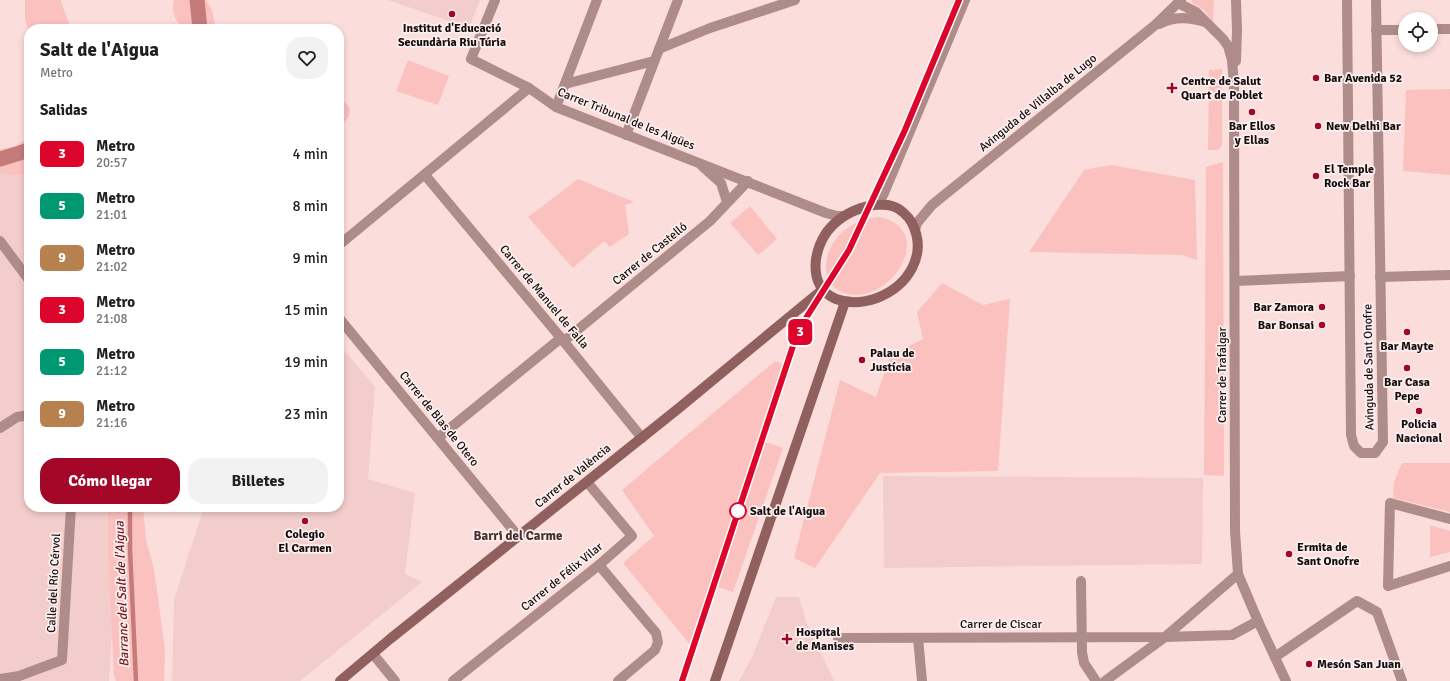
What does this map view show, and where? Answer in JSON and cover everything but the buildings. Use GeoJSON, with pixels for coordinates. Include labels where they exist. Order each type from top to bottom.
{"type":"FeatureCollection","features":[{"type":"Feature","properties":{"kind":"main road"},"geometry":{"type":"LineString","coordinates":[[874,205],[886,205],[898,208],[911,220],[915,230],[918,247],[917,257],[903,281],[894,290],[866,302],[845,302],[833,298],[822,290],[815,272],[816,259],[824,235],[844,216],[852,211],[874,205]]}},
{"type":"Feature","properties":{"kind":"main road","name":"Carrer de València"},"geometry":{"type":"LineString","coordinates":[[340,681],[518,536],[642,438],[822,290]]}},
{"type":"Feature","properties":{"kind":"main road"},"geometry":{"type":"LineString","coordinates":[[715,681],[845,302]]}},
{"type":"Feature","properties":{"kind":"street","name":"Carrer Tribunal de les Aigües"},"geometry":{"type":"LineString","coordinates":[[494,0],[471,59],[529,88],[556,107],[748,181],[826,213],[844,216]]}},
{"type":"Feature","properties":{"kind":"street"},"geometry":{"type":"LineString","coordinates":[[556,107],[597,0]]}},
{"type":"Feature","properties":{"kind":"street"},"geometry":{"type":"LineString","coordinates":[[626,134],[678,0]]}},
{"type":"Feature","properties":{"kind":"street"},"geometry":{"type":"LineString","coordinates":[[659,49],[710,28],[795,0]]}},
{"type":"Feature","properties":{"kind":"street"},"geometry":{"type":"LineString","coordinates":[[874,205],[881,199],[884,193],[965,0]]}},
{"type":"Feature","properties":{"kind":"street","name":"Carrer de Trafalgar"},"geometry":{"type":"LineString","coordinates":[[1234,85],[1237,44],[1236,0]]}},
{"type":"Feature","properties":{"kind":"street","name":"Avinguda de Sant Onofre"},"geometry":{"type":"LineString","coordinates":[[1347,0],[1351,435],[1354,446],[1361,453],[1376,453],[1383,442],[1376,0]]}},
{"type":"Feature","properties":{"kind":"street","name":"Carrer de Trafalgar"},"geometry":{"type":"LineString","coordinates":[[1176,1],[1196,12],[1216,31],[1228,46],[1232,60],[1234,85],[1235,531],[1238,574],[1286,681]]}},
{"type":"Feature","properties":{"kind":"street","name":"Avinguda de Villalba de Lugo"},"geometry":{"type":"LineString","coordinates":[[915,230],[917,223],[932,205],[1154,26],[1176,1]]}},
{"type":"Feature","properties":{"kind":"street"},"geometry":{"type":"LineString","coordinates":[[1154,26],[1164,21],[1180,18],[1189,18],[1205,22]]}},
{"type":"Feature","properties":{"kind":"street"},"geometry":{"type":"LineString","coordinates":[[1438,30],[1450,29]]}},
{"type":"Feature","properties":{"kind":"street"},"geometry":{"type":"LineString","coordinates":[[1376,30],[1398,30]]}},
{"type":"Feature","properties":{"kind":"street"},"geometry":{"type":"LineString","coordinates":[[565,84],[654,61]]}},
{"type":"Feature","properties":{"kind":"street"},"geometry":{"type":"LineString","coordinates":[[344,241],[529,88]]}},
{"type":"Feature","properties":{"kind":"street"},"geometry":{"type":"LineString","coordinates":[[698,162],[721,183],[727,202]]}},
{"type":"Feature","properties":{"kind":"street","name":"Carrer de Manuel de Falla"},"geometry":{"type":"LineString","coordinates":[[425,175],[563,339],[642,438]]}},
{"type":"Feature","properties":{"kind":"street","name":"Carrer de Castelló"},"geometry":{"type":"LineString","coordinates":[[438,438],[710,221],[748,181]]}},
{"type":"Feature","properties":{"kind":"street"},"geometry":{"type":"LineString","coordinates":[[0,241],[24,273]]}},
{"type":"Feature","properties":{"kind":"street"},"geometry":{"type":"LineString","coordinates":[[1380,277],[1450,275]]}},
{"type":"Feature","properties":{"kind":"street"},"geometry":{"type":"LineString","coordinates":[[1235,280],[1350,276]]}},
{"type":"Feature","properties":{"kind":"street","name":"Carrer de Blas de Otero"},"geometry":{"type":"LineString","coordinates":[[344,324],[518,536]]}},
{"type":"Feature","properties":{"kind":"street"},"geometry":{"type":"LineString","coordinates":[[0,428],[17,417],[24,416]]}},
{"type":"Feature","properties":{"kind":"street","name":"Carrer de Félix Vilar"},"geometry":{"type":"LineString","coordinates":[[452,681],[599,565],[632,536],[587,482]]}},
{"type":"Feature","properties":{"kind":"street"},"geometry":{"type":"LineString","coordinates":[[1450,519],[1390,502],[1388,586],[1450,566]]}},
{"type":"Feature","properties":{"kind":"street","name":"Calle del Río Cérvol"},"geometry":{"type":"LineString","coordinates":[[19,678],[62,660],[71,512]]}},
{"type":"Feature","properties":{"kind":"street"},"geometry":{"type":"LineString","coordinates":[[599,565],[656,633],[658,642],[655,650],[618,681]]}},
{"type":"Feature","properties":{"kind":"street"},"geometry":{"type":"LineString","coordinates":[[1105,681],[1165,637],[1238,574]]}},
{"type":"Feature","properties":{"kind":"street"},"geometry":{"type":"LineString","coordinates":[[1081,581],[1082,652],[1084,663],[1096,681]]}},
{"type":"Feature","properties":{"kind":"street"},"geometry":{"type":"LineString","coordinates":[[1275,658],[1357,601],[1377,612],[1402,681]]}},
{"type":"Feature","properties":{"kind":"street","name":"Carrer de Ciscar"},"geometry":{"type":"LineString","coordinates":[[838,638],[1165,637],[1232,634],[1258,621]]}},
{"type":"Feature","properties":{"kind":"street"},"geometry":{"type":"LineString","coordinates":[[918,638],[922,681]]}},
{"type":"Feature","properties":{"kind":"street"},"geometry":{"type":"LineString","coordinates":[[373,654],[395,681]]}},
{"type":"Feature","properties":{"kind":"street"},"geometry":{"type":"LineString","coordinates":[[0,680],[19,678]]}},
{"type":"Feature","properties":{"kind":"shaded area"},"geometry":{"type":"Polygon","coordinates":[[[25,0],[61,0],[69,24],[27,24],[25,19],[25,0]]]}},
{"type":"Feature","properties":{"kind":"shaded area"},"geometry":{"type":"Polygon","coordinates":[[[174,0],[206,0],[212,10],[215,24],[180,24],[176,20],[173,4],[174,0]]]}},
{"type":"Feature","properties":{"kind":"shaded area","name":"Institut d'Educació Secundària Riu Túria"},"geometry":{"type":"Polygon","coordinates":[[[388,0],[480,0],[469,28],[388,0]]]}},
{"type":"Feature","properties":{"kind":"shaded area"},"geometry":{"type":"Polygon","coordinates":[[[1193,0],[1214,0],[1213,23],[1204,10],[1191,2],[1193,0]]]}},
{"type":"Feature","properties":{"kind":"shaded area"},"geometry":{"type":"Polygon","coordinates":[[[408,60],[449,76],[438,105],[396,91],[408,60]]]}},
{"type":"Feature","properties":{"kind":"shaded area"},"geometry":{"type":"Polygon","coordinates":[[[1222,69],[1222,145],[1218,150],[1208,150],[1209,70],[1222,69]]]}},
{"type":"Feature","properties":{"kind":"shaded area"},"geometry":{"type":"Polygon","coordinates":[[[1450,89],[1450,175],[1403,171],[1406,90],[1450,89]]]}},
{"type":"Feature","properties":{"kind":"shaded area"},"geometry":{"type":"Polygon","coordinates":[[[344,102],[348,105],[350,112],[344,122],[344,102]]]}},
{"type":"Feature","properties":{"kind":"shaded area"},"geometry":{"type":"Polygon","coordinates":[[[24,141],[24,174],[0,173],[0,149],[15,147],[24,141]]]}},
{"type":"Feature","properties":{"kind":"shaded area"},"geometry":{"type":"Polygon","coordinates":[[[24,149],[24,512],[120,512],[109,681],[0,681],[0,161],[24,149]]]}},
{"type":"Feature","properties":{"kind":"shaded area"},"geometry":{"type":"Polygon","coordinates":[[[1223,162],[1224,476],[1204,475],[1206,167],[1223,162]]]}},
{"type":"Feature","properties":{"kind":"shaded area"},"geometry":{"type":"Polygon","coordinates":[[[1111,165],[1195,180],[1197,260],[1182,255],[1029,252],[1084,170],[1111,165]]]}},
{"type":"Feature","properties":{"kind":"shaded area"},"geometry":{"type":"Polygon","coordinates":[[[578,179],[634,202],[625,205],[629,234],[610,247],[604,241],[573,268],[528,217],[578,179]]]}},
{"type":"Feature","properties":{"kind":"shaded area"},"geometry":{"type":"Polygon","coordinates":[[[750,206],[777,239],[758,255],[730,223],[750,206]]]}},
{"type":"Feature","properties":{"kind":"shaded area"},"geometry":{"type":"Polygon","coordinates":[[[880,217],[897,225],[906,237],[906,252],[900,267],[890,280],[875,290],[859,295],[842,292],[833,286],[828,279],[826,270],[826,261],[833,243],[839,235],[854,224],[867,219],[880,217]]]}},
{"type":"Feature","properties":{"kind":"shaded area"},"geometry":{"type":"Polygon","coordinates":[[[942,283],[983,305],[1010,299],[998,471],[880,473],[815,568],[794,558],[840,380],[876,397],[891,355],[923,339],[917,312],[942,283]]]}},
{"type":"Feature","properties":{"kind":"shaded area","name":"Colegio El Carmen"},"geometry":{"type":"Polygon","coordinates":[[[344,350],[375,387],[368,479],[415,493],[405,574],[422,582],[300,681],[172,681],[174,600],[202,512],[344,512],[344,350]]]}},
{"type":"Feature","properties":{"kind":"shaded area"},"geometry":{"type":"Polygon","coordinates":[[[775,361],[785,365],[760,440],[783,448],[733,592],[712,585],[692,647],[623,563],[654,536],[622,490],[775,361]]]}},
{"type":"Feature","properties":{"kind":"shaded area"},"geometry":{"type":"Polygon","coordinates":[[[1402,463],[1450,463],[1450,512],[1393,498],[1394,482],[1402,463]]]}},
{"type":"Feature","properties":{"kind":"shaded area"},"geometry":{"type":"Polygon","coordinates":[[[883,476],[1203,478],[1202,564],[884,568],[883,476]]]}},
{"type":"Feature","properties":{"kind":"shaded area"},"geometry":{"type":"Polygon","coordinates":[[[108,512],[143,512],[146,539],[154,569],[165,650],[164,681],[116,681],[114,676],[108,554],[108,512]]]}},
{"type":"Feature","properties":{"kind":"shaded area"},"geometry":{"type":"Polygon","coordinates":[[[1430,525],[1450,531],[1450,552],[1430,557],[1430,525]]]}},
{"type":"Feature","properties":{"kind":"shaded area","name":"Hospital de Manises"},"geometry":{"type":"Polygon","coordinates":[[[776,597],[799,597],[806,621],[834,681],[739,681],[752,657],[776,597]]]}},
{"type":"Feature","properties":{"kind":"waterway"},"geometry":{"type":"LineString","coordinates":[[197,0],[199,24]]}},
{"type":"Feature","properties":{"kind":"waterway"},"geometry":{"type":"LineString","coordinates":[[0,159],[24,152]]}},
{"type":"Feature","properties":{"kind":"waterway","name":"Barranc del Salt de l'Aigua"},"geometry":{"type":"LineString","coordinates":[[130,512],[130,549],[136,681]]}},
{"type":"Feature","properties":{"kind":"metro line","name":"3"},"geometry":{"type":"LineString","coordinates":[[682,681],[793,346],[806,318],[849,250],[905,130],[959,0]]}},
{"type":"Feature","properties":{"kind":"place","name":"Institut d'Educació Secundària Riu Túria"},"geometry":{"type":"Point","coordinates":[452,14]}},
{"type":"Feature","properties":{"kind":"place","name":"Bar Avenida 52"},"geometry":{"type":"Point","coordinates":[1316,78]}},
{"type":"Feature","properties":{"kind":"place","name":"Centre de Salut Quart de Poblet"},"geometry":{"type":"Point","coordinates":[1172,88]}},
{"type":"Feature","properties":{"kind":"place","name":"Bar Ellos y Ellas"},"geometry":{"type":"Point","coordinates":[1252,112]}},
{"type":"Feature","properties":{"kind":"place","name":"New Delhi Bar"},"geometry":{"type":"Point","coordinates":[1318,126]}},
{"type":"Feature","properties":{"kind":"place","name":"El Temple Rock Bar"},"geometry":{"type":"Point","coordinates":[1316,176]}},
{"type":"Feature","properties":{"kind":"place","name":"Bar Zamora"},"geometry":{"type":"Point","coordinates":[1322,307]}},
{"type":"Feature","properties":{"kind":"place","name":"Bar Bonsai"},"geometry":{"type":"Point","coordinates":[1322,325]}},
{"type":"Feature","properties":{"kind":"place","name":"Bar Mayte"},"geometry":{"type":"Point","coordinates":[1407,332]}},
{"type":"Feature","properties":{"kind":"place","name":"Palau de Justícia"},"geometry":{"type":"Point","coordinates":[862,360]}},
{"type":"Feature","properties":{"kind":"place","name":"Bar Casa Pepe"},"geometry":{"type":"Point","coordinates":[1407,368]}},
{"type":"Feature","properties":{"kind":"place","name":"Policia Nacional"},"geometry":{"type":"Point","coordinates":[1419,411]}},
{"type":"Feature","properties":{"kind":"place","name":"Salt de l'Aigua"},"geometry":{"type":"Point","coordinates":[738,511]}},
{"type":"Feature","properties":{"kind":"place","name":"Colegio El Carmen"},"geometry":{"type":"Point","coordinates":[305,521]}},
{"type":"Feature","properties":{"kind":"place","name":"Ermita de Sant Onofre"},"geometry":{"type":"Point","coordinates":[1289,554]}},
{"type":"Feature","properties":{"kind":"place","name":"Hospital de Manises"},"geometry":{"type":"Point","coordinates":[787,639]}},
{"type":"Feature","properties":{"kind":"place","name":"Mesón San Juan"},"geometry":{"type":"Point","coordinates":[1309,664]}},
{"type":"Feature","properties":{"kind":"district","name":"Barri del Carme"},"geometry":{"type":"Point","coordinates":[518,536]}}]}
